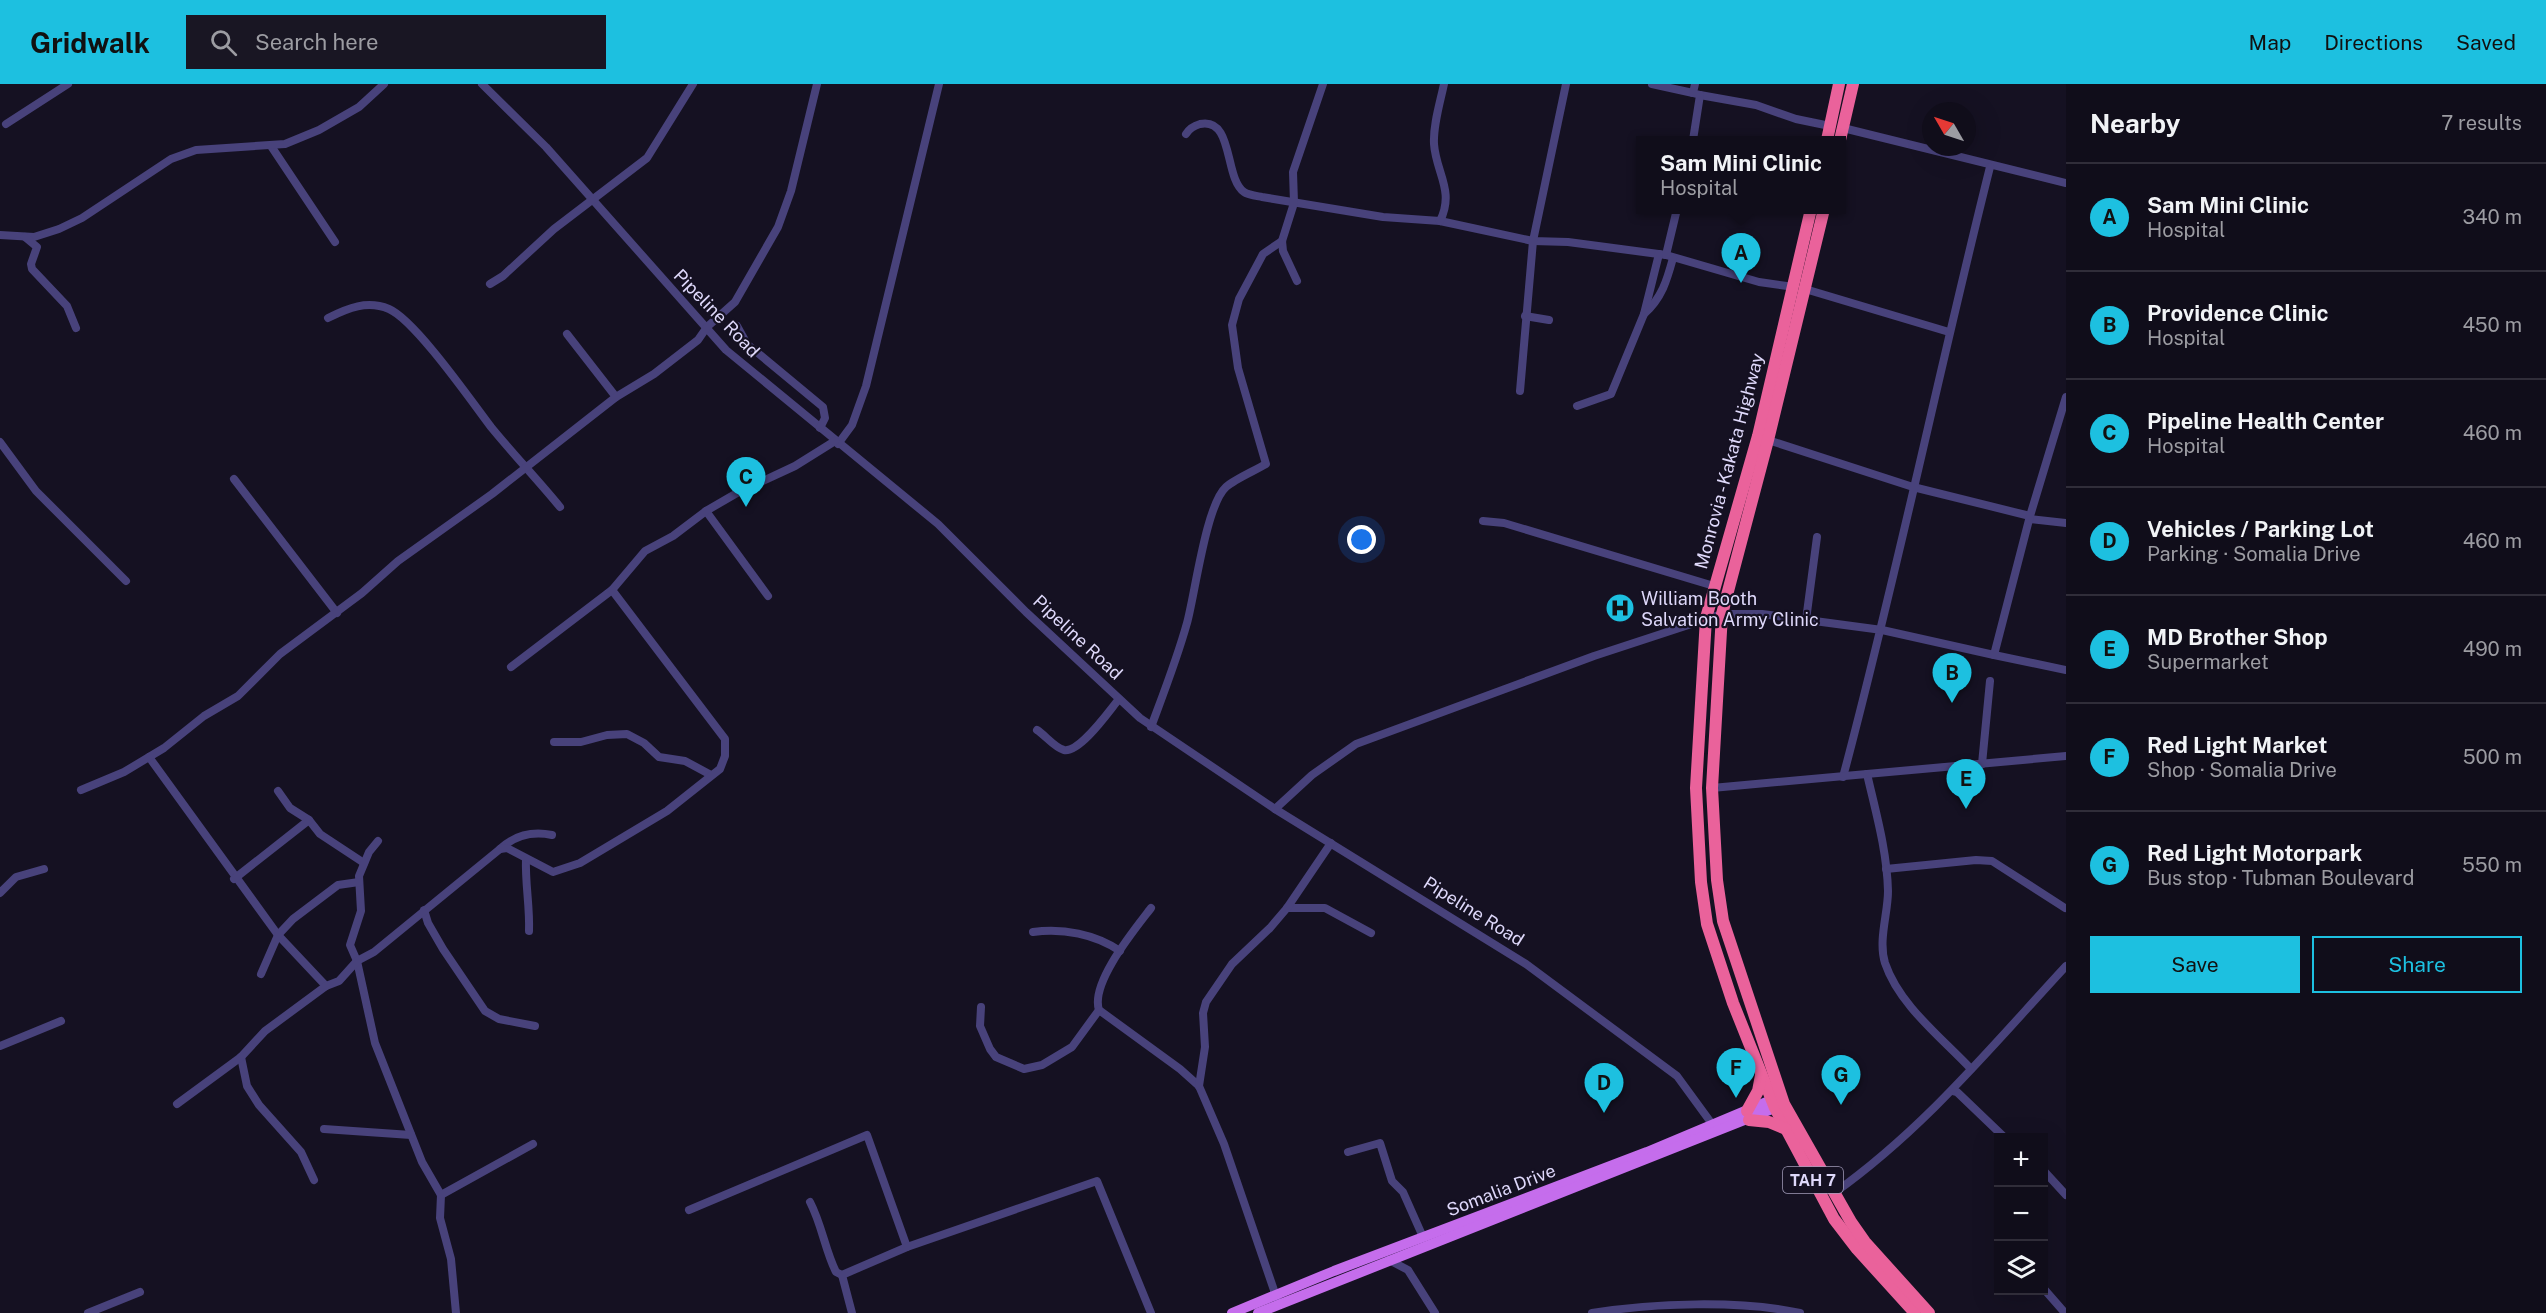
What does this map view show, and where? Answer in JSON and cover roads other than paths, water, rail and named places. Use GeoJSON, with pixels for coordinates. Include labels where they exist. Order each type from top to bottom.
{"type":"FeatureCollection","features":[{"type":"Feature","properties":{"kind":"highway"},"geometry":{"type":"LineString","coordinates":[[1828,136],[1839,84]]}},
{"type":"Feature","properties":{"kind":"highway"},"geometry":{"type":"LineString","coordinates":[[1842,135],[1853,84]]}},
{"type":"Feature","properties":{"kind":"highway","name":"Monrovia - Kakata Highway"},"geometry":{"type":"LineString","coordinates":[[1778,1102],[1723,921],[1713,788],[1722,614],[1768,440],[1799,288],[1810,214]]}},
{"type":"Feature","properties":{"kind":"highway","name":"Monrovia - Kakata Highway"},"geometry":{"type":"LineString","coordinates":[[1778,1102],[1761,1071],[1733,1003],[1707,924],[1701,882],[1696,788],[1706,618],[1799,288],[1823,214]]}},
{"type":"Feature","properties":{"kind":"highway"},"geometry":{"type":"LineString","coordinates":[[1761,1071],[1758,1091],[1748,1115],[1786,1129]]}},
{"type":"Feature","properties":{"kind":"highway","name":"TAH 7"},"geometry":{"type":"LineString","coordinates":[[1778,1102],[1786,1129],[1834,1219],[1857,1250],[1915,1313]]}},
{"type":"Feature","properties":{"kind":"highway","name":"TAH 7"},"geometry":{"type":"LineString","coordinates":[[1778,1102],[1865,1242],[1929,1313]]}},
{"type":"Feature","properties":{"kind":"main road","name":"Somalia Drive"},"geometry":{"type":"LineString","coordinates":[[1258,1313],[1277,1300],[1423,1237],[1778,1102]]}},
{"type":"Feature","properties":{"kind":"main road","name":"Somalia Drive"},"geometry":{"type":"LineString","coordinates":[[1232,1313],[1277,1300],[1389,1260],[1715,1127]]}},
{"type":"Feature","properties":{"kind":"street"},"geometry":{"type":"LineString","coordinates":[[6,124],[68,84]]}},
{"type":"Feature","properties":{"kind":"street"},"geometry":{"type":"LineString","coordinates":[[0,235],[34,237],[59,229],[82,218],[171,159],[196,150],[285,144],[319,130],[359,107],[384,84]]}},
{"type":"Feature","properties":{"kind":"street","name":"Pipeline Road"},"geometry":{"type":"LineString","coordinates":[[482,84],[546,147],[726,350],[836,443],[938,524],[1026,612],[1150,727],[1275,809],[1526,964],[1597,1014],[1677,1076],[1715,1127]]}},
{"type":"Feature","properties":{"kind":"street"},"geometry":{"type":"LineString","coordinates":[[489,284],[503,276],[575,212],[647,158],[693,84]]}},
{"type":"Feature","properties":{"kind":"street"},"geometry":{"type":"LineString","coordinates":[[81,790],[124,772],[149,757],[204,716],[238,696],[280,654],[337,613],[399,561],[492,494],[616,397],[688,349],[707,327],[735,302],[778,227],[791,191],[817,84]]}},
{"type":"Feature","properties":{"kind":"street"},"geometry":{"type":"LineString","coordinates":[[511,667],[612,590],[645,551],[673,536],[706,511],[737,493],[795,466],[836,443],[852,425],[866,386],[939,84]]}},
{"type":"Feature","properties":{"kind":"street"},"geometry":{"type":"LineString","coordinates":[[1297,281],[1283,251],[1282,241],[1294,203],[1293,172],[1323,84]]}},
{"type":"Feature","properties":{"kind":"street"},"geometry":{"type":"LineString","coordinates":[[1440,221],[1446,209],[1445,188],[1434,144],[1444,84]]}},
{"type":"Feature","properties":{"kind":"street"},"geometry":{"type":"LineString","coordinates":[[1520,391],[1533,241],[1566,84]]}},
{"type":"Feature","properties":{"kind":"street"},"geometry":{"type":"LineString","coordinates":[[1652,84],[1696,91],[1756,105],[1796,119],[1830,126]]}},
{"type":"Feature","properties":{"kind":"street"},"geometry":{"type":"LineString","coordinates":[[1693,136],[1696,91]]}},
{"type":"Feature","properties":{"kind":"street"},"geometry":{"type":"LineString","coordinates":[[1186,134],[1189,128],[1203,123],[1213,125],[1222,132],[1233,165],[1232,174],[1244,192],[1294,203],[1383,217],[1440,221],[1533,241],[1568,242],[1666,256],[1759,282],[1799,288],[1949,332]]}},
{"type":"Feature","properties":{"kind":"street"},"geometry":{"type":"LineString","coordinates":[[1842,135],[1928,148],[1990,167],[2066,183]]}},
{"type":"Feature","properties":{"kind":"street"},"geometry":{"type":"LineString","coordinates":[[271,146],[335,242]]}},
{"type":"Feature","properties":{"kind":"street"},"geometry":{"type":"LineString","coordinates":[[1843,777],[1882,630],[1949,332],[1990,167]]}},
{"type":"Feature","properties":{"kind":"street"},"geometry":{"type":"LineString","coordinates":[[1577,406],[1611,394],[1666,256],[1676,214]]}},
{"type":"Feature","properties":{"kind":"street"},"geometry":{"type":"LineString","coordinates":[[25,237],[37,246],[31,264],[32,269],[67,306],[76,328]]}},
{"type":"Feature","properties":{"kind":"street"},"geometry":{"type":"LineString","coordinates":[[1150,727],[1174,668],[1188,619],[1204,540],[1218,499],[1225,487],[1266,464],[1238,368],[1232,325],[1239,299],[1263,254],[1266,249],[1282,241]]}},
{"type":"Feature","properties":{"kind":"street"},"geometry":{"type":"LineString","coordinates":[[1644,314],[1654,305],[1665,287],[1666,256]]}},
{"type":"Feature","properties":{"kind":"street"},"geometry":{"type":"LineString","coordinates":[[328,318],[363,305],[390,309],[402,318],[560,507]]}},
{"type":"Feature","properties":{"kind":"street"},"geometry":{"type":"LineString","coordinates":[[1525,316],[1549,320]]}},
{"type":"Feature","properties":{"kind":"street"},"geometry":{"type":"LineString","coordinates":[[737,326],[747,344],[823,407],[825,418],[820,428]]}},
{"type":"Feature","properties":{"kind":"street"},"geometry":{"type":"LineString","coordinates":[[567,334],[616,397]]}},
{"type":"Feature","properties":{"kind":"street"},"geometry":{"type":"LineString","coordinates":[[1994,655],[2030,518],[2066,397]]}},
{"type":"Feature","properties":{"kind":"street"},"geometry":{"type":"LineString","coordinates":[[1768,440],[1913,487],[2030,518],[2066,523]]}},
{"type":"Feature","properties":{"kind":"street"},"geometry":{"type":"LineString","coordinates":[[0,442],[36,491],[126,581]]}},
{"type":"Feature","properties":{"kind":"street"},"geometry":{"type":"LineString","coordinates":[[234,479],[337,613]]}},
{"type":"Feature","properties":{"kind":"street"},"geometry":{"type":"LineString","coordinates":[[706,511],[768,596]]}},
{"type":"Feature","properties":{"kind":"street"},"geometry":{"type":"LineString","coordinates":[[1483,521],[1504,523],[1714,586]]}},
{"type":"Feature","properties":{"kind":"street"},"geometry":{"type":"LineString","coordinates":[[1806,620],[1817,537]]}},
{"type":"Feature","properties":{"kind":"street"},"geometry":{"type":"LineString","coordinates":[[500,849],[507,848],[554,872],[580,863],[668,812],[720,769],[725,756],[725,739],[612,590]]}},
{"type":"Feature","properties":{"kind":"street"},"geometry":{"type":"LineString","coordinates":[[1275,809],[1312,775],[1356,744],[1594,656],[1722,614],[1762,614],[1882,630],[2066,670]]}},
{"type":"Feature","properties":{"kind":"street"},"geometry":{"type":"LineString","coordinates":[[1982,764],[1990,681]]}},
{"type":"Feature","properties":{"kind":"street"},"geometry":{"type":"LineString","coordinates":[[1037,730],[1061,750],[1078,746],[1119,699]]}},
{"type":"Feature","properties":{"kind":"street"},"geometry":{"type":"LineString","coordinates":[[554,742],[581,742],[607,735],[627,734],[644,743],[659,757],[685,761],[711,775]]}},
{"type":"Feature","properties":{"kind":"street"},"geometry":{"type":"LineString","coordinates":[[1713,788],[2066,756]]}},
{"type":"Feature","properties":{"kind":"street"},"geometry":{"type":"LineString","coordinates":[[149,757],[234,879],[278,935],[326,986]]}},
{"type":"Feature","properties":{"kind":"street"},"geometry":{"type":"LineString","coordinates":[[1867,774],[1882,836],[1886,869],[1888,892],[1883,949],[1885,963],[1906,999],[1971,1069]]}},
{"type":"Feature","properties":{"kind":"street"},"geometry":{"type":"LineString","coordinates":[[278,791],[290,808],[309,820],[320,834],[364,863]]}},
{"type":"Feature","properties":{"kind":"street"},"geometry":{"type":"LineString","coordinates":[[234,879],[309,820]]}},
{"type":"Feature","properties":{"kind":"street"},"geometry":{"type":"LineString","coordinates":[[177,1104],[242,1056],[265,1031],[326,986],[339,981],[357,962],[374,952],[516,837],[527,834],[552,835]]}},
{"type":"Feature","properties":{"kind":"street"},"geometry":{"type":"LineString","coordinates":[[378,841],[364,863],[358,882],[361,911],[351,945],[375,1043],[430,1180],[441,1195],[440,1218],[451,1259],[456,1313]]}},
{"type":"Feature","properties":{"kind":"street"},"geometry":{"type":"LineString","coordinates":[[1199,1086],[1205,1047],[1203,1013],[1206,1002],[1232,964],[1270,928],[1287,908],[1331,843]]}},
{"type":"Feature","properties":{"kind":"street"},"geometry":{"type":"LineString","coordinates":[[526,859],[525,885],[530,909],[529,931]]}},
{"type":"Feature","properties":{"kind":"street"},"geometry":{"type":"LineString","coordinates":[[1886,869],[1976,860],[1992,861],[2065,908]]}},
{"type":"Feature","properties":{"kind":"street"},"geometry":{"type":"LineString","coordinates":[[0,893],[14,878],[44,869]]}},
{"type":"Feature","properties":{"kind":"street"},"geometry":{"type":"LineString","coordinates":[[261,974],[278,935],[317,899],[338,885],[358,882]]}},
{"type":"Feature","properties":{"kind":"street"},"geometry":{"type":"LineString","coordinates":[[1151,908],[1120,951],[1100,987],[1097,1004],[1099,1010],[1180,1069],[1199,1086],[1224,1144],[1277,1300]]}},
{"type":"Feature","properties":{"kind":"street"},"geometry":{"type":"LineString","coordinates":[[1287,908],[1325,908],[1371,933]]}},
{"type":"Feature","properties":{"kind":"street"},"geometry":{"type":"LineString","coordinates":[[424,910],[443,949],[485,1011],[499,1019],[535,1026]]}},
{"type":"Feature","properties":{"kind":"street"},"geometry":{"type":"LineString","coordinates":[[1033,932],[1066,932],[1102,938],[1120,951]]}},
{"type":"Feature","properties":{"kind":"street"},"geometry":{"type":"LineString","coordinates":[[1834,1193],[1879,1161],[1953,1091],[2066,966]]}},
{"type":"Feature","properties":{"kind":"street"},"geometry":{"type":"LineString","coordinates":[[981,1007],[980,1026],[990,1049],[996,1057],[1024,1069],[1042,1065],[1072,1047],[1099,1010]]}},
{"type":"Feature","properties":{"kind":"street"},"geometry":{"type":"LineString","coordinates":[[0,1046],[61,1021]]}},
{"type":"Feature","properties":{"kind":"street"},"geometry":{"type":"LineString","coordinates":[[242,1056],[247,1086],[259,1105],[301,1152],[314,1180]]}},
{"type":"Feature","properties":{"kind":"street"},"geometry":{"type":"LineString","coordinates":[[1953,1091],[1957,1092],[2001,1133]]}},
{"type":"Feature","properties":{"kind":"street"},"geometry":{"type":"LineString","coordinates":[[324,1128],[370,1134],[411,1135]]}},
{"type":"Feature","properties":{"kind":"street"},"geometry":{"type":"LineString","coordinates":[[689,1209],[867,1135],[907,1247]]}},
{"type":"Feature","properties":{"kind":"street"},"geometry":{"type":"LineString","coordinates":[[1348,1152],[1380,1143],[1392,1181],[1398,1183],[1403,1192],[1423,1237]]}},
{"type":"Feature","properties":{"kind":"street"},"geometry":{"type":"LineString","coordinates":[[441,1195],[533,1144]]}},
{"type":"Feature","properties":{"kind":"street"},"geometry":{"type":"LineString","coordinates":[[2048,1176],[2066,1195]]}},
{"type":"Feature","properties":{"kind":"street"},"geometry":{"type":"LineString","coordinates":[[842,1275],[907,1247],[1098,1181],[1151,1313]]}},
{"type":"Feature","properties":{"kind":"street"},"geometry":{"type":"LineString","coordinates":[[810,1202],[820,1222],[830,1261],[837,1272],[842,1275],[852,1313]]}},
{"type":"Feature","properties":{"kind":"street"},"geometry":{"type":"LineString","coordinates":[[1389,1260],[1408,1270],[1435,1313]]}},
{"type":"Feature","properties":{"kind":"street"},"geometry":{"type":"LineString","coordinates":[[88,1313],[140,1292]]}},
{"type":"Feature","properties":{"kind":"street"},"geometry":{"type":"LineString","coordinates":[[2048,1294],[2066,1313]]}},
{"type":"Feature","properties":{"kind":"street"},"geometry":{"type":"LineString","coordinates":[[1592,1313],[1627,1307],[1676,1310],[1750,1306],[1800,1313]]}},
{"type":"Feature","properties":{"kind":"place","name":"Sam Mini Clinic"},"geometry":{"type":"Point","coordinates":[1741,283]}},
{"type":"Feature","properties":{"kind":"place","name":"Pipeline Health Center"},"geometry":{"type":"Point","coordinates":[746,507]}},
{"type":"Feature","properties":{"kind":"place","name":"William Booth Salvation Army Clinic"},"geometry":{"type":"Point","coordinates":[1620,608]}},
{"type":"Feature","properties":{"kind":"place","name":"Providence Clinic"},"geometry":{"type":"Point","coordinates":[1952,703]}},
{"type":"Feature","properties":{"kind":"place","name":"MD Brother Shop"},"geometry":{"type":"Point","coordinates":[1966,809]}},
{"type":"Feature","properties":{"kind":"place","name":"Red Light Market"},"geometry":{"type":"Point","coordinates":[1736,1098]}},
{"type":"Feature","properties":{"kind":"place","name":"Red Light Motorpark"},"geometry":{"type":"Point","coordinates":[1841,1105]}},
{"type":"Feature","properties":{"kind":"place","name":"Vehicles / Parking Lot"},"geometry":{"type":"Point","coordinates":[1604,1113]}}]}
